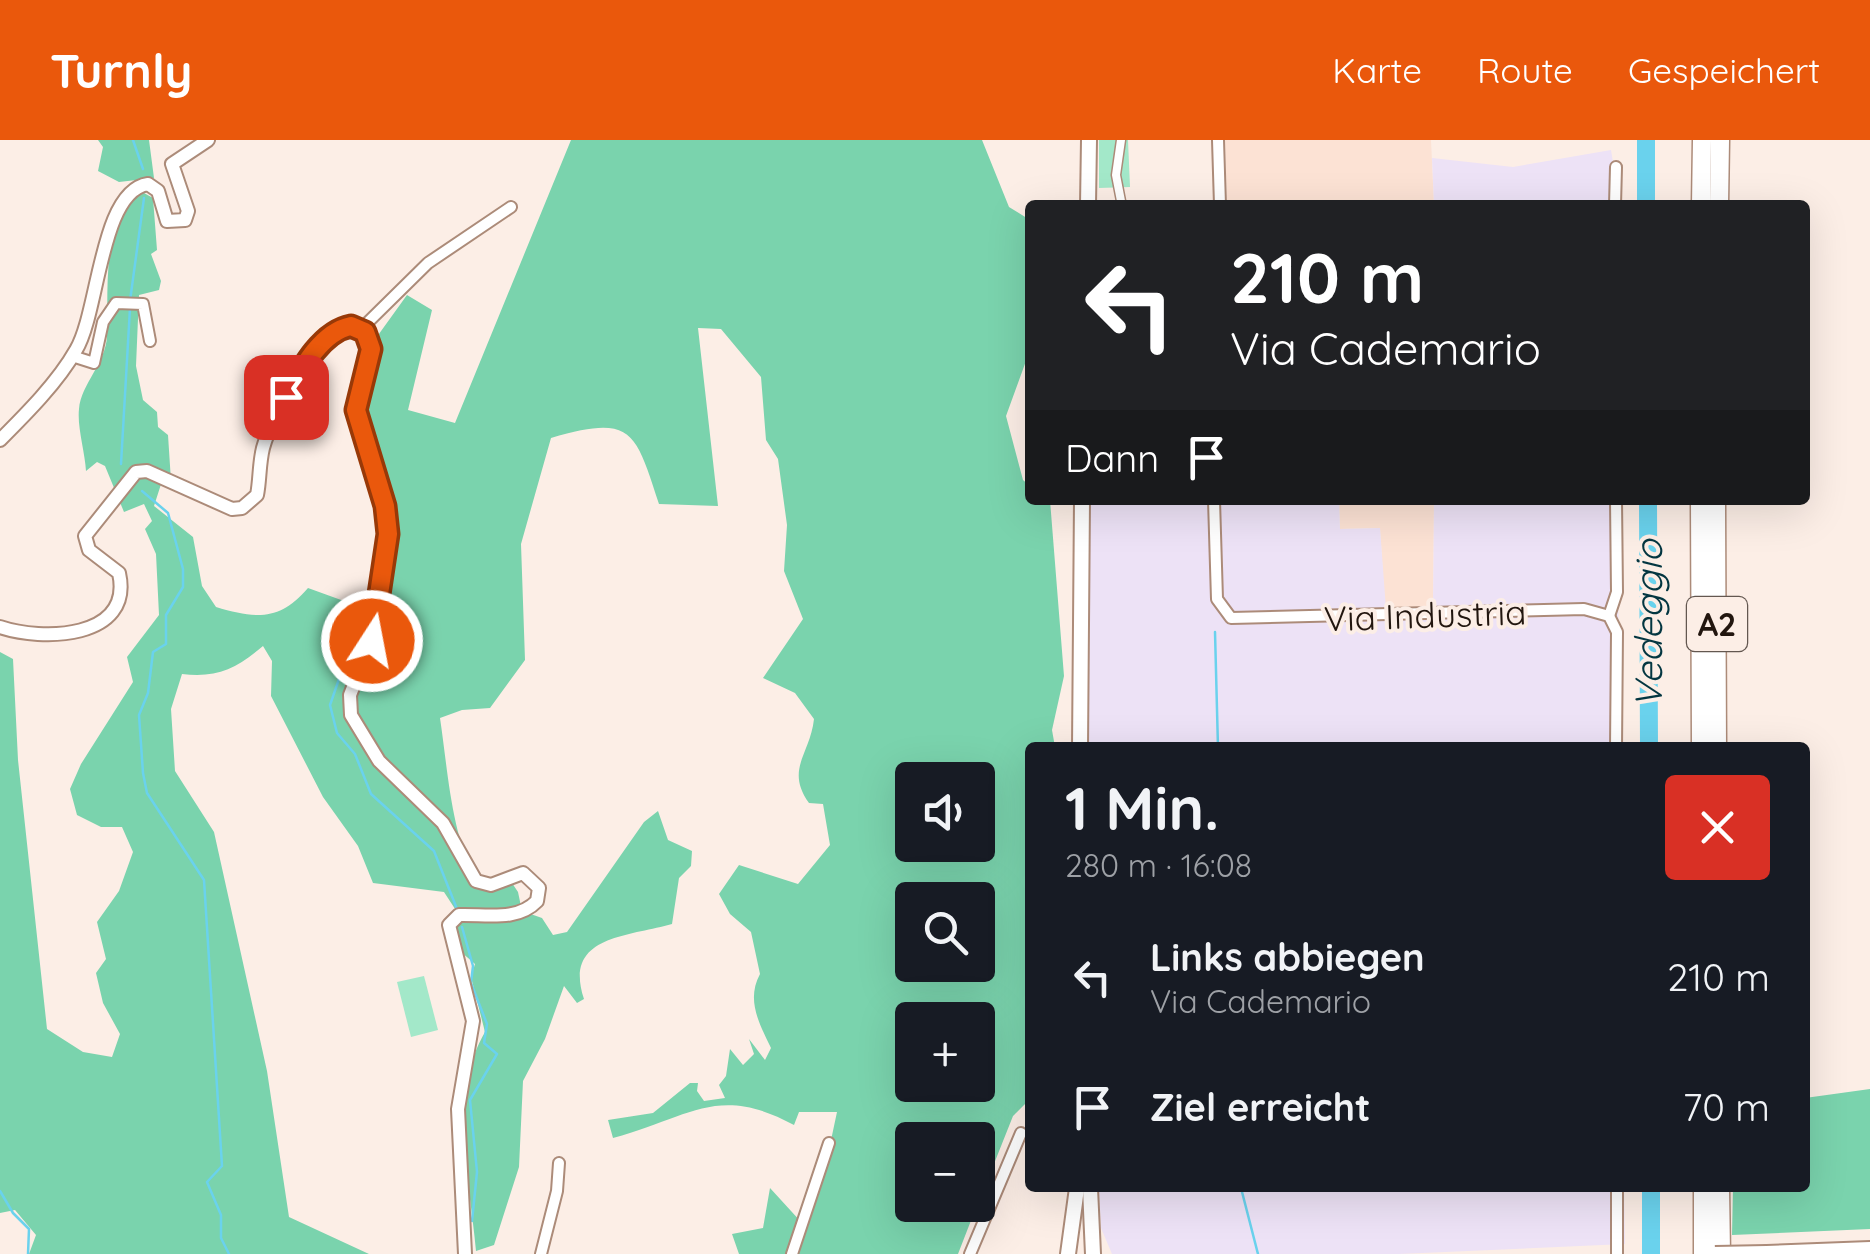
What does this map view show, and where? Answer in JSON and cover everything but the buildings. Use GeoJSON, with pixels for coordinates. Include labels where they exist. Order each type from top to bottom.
{"type":"FeatureCollection","features":[{"type":"Feature","properties":{"kind":"highway"},"geometry":{"type":"LineString","coordinates":[[1701,200],[1702,140]]}},
{"type":"Feature","properties":{"kind":"highway"},"geometry":{"type":"LineString","coordinates":[[1719,200],[1720,140]]}},
{"type":"Feature","properties":{"kind":"highway","name":"A2"},"geometry":{"type":"LineString","coordinates":[[1700,505],[1701,742]]}},
{"type":"Feature","properties":{"kind":"highway","name":"A2"},"geometry":{"type":"LineString","coordinates":[[1716,505],[1717,742]]}},
{"type":"Feature","properties":{"kind":"highway"},"geometry":{"type":"LineString","coordinates":[[1703,1192],[1704,1254]]}},
{"type":"Feature","properties":{"kind":"highway"},"geometry":{"type":"LineString","coordinates":[[1718,1254],[1720,1192]]}},
{"type":"Feature","properties":{"kind":"main road"},"geometry":{"type":"LineString","coordinates":[[1088,200],[1089,140]]}},
{"type":"Feature","properties":{"kind":"main road"},"geometry":{"type":"LineString","coordinates":[[1080,742],[1082,505]]}},
{"type":"Feature","properties":{"kind":"main road"},"geometry":{"type":"LineString","coordinates":[[1068,1254],[1077,1192]]}},
{"type":"Feature","properties":{"kind":"main road"},"geometry":{"type":"LineString","coordinates":[[1078,1192],[1080,1254]]}},
{"type":"Feature","properties":{"kind":"main road"},"geometry":{"type":"LineString","coordinates":[[1090,1192],[1093,1254]]}},
{"type":"Feature","properties":{"kind":"main road"},"geometry":{"type":"LineString","coordinates":[[1092,1221],[1098,1240],[1109,1254]]}},
{"type":"Feature","properties":{"kind":"main road"},"geometry":{"type":"LineString","coordinates":[[1718,1254],[1870,1248]]}},
{"type":"Feature","properties":{"kind":"street"},"geometry":{"type":"LineString","coordinates":[[0,440],[72,356],[86,329],[116,210],[136,188],[148,184],[158,191],[167,221],[185,220],[187,206],[174,180],[172,164],[208,140]]}},
{"type":"Feature","properties":{"kind":"street"},"geometry":{"type":"LineString","coordinates":[[1121,140],[1116,174],[1121,200]]}},
{"type":"Feature","properties":{"kind":"street"},"geometry":{"type":"LineString","coordinates":[[1218,140],[1220,200]]}},
{"type":"Feature","properties":{"kind":"street"},"geometry":{"type":"LineString","coordinates":[[1616,166],[1616,200]]}},
{"type":"Feature","properties":{"kind":"street"},"geometry":{"type":"LineString","coordinates":[[0,627],[29,635],[64,636],[86,630],[110,611],[120,594],[119,573],[112,562],[90,550],[85,536],[136,472],[147,471],[232,509],[251,504],[257,496],[272,424],[305,364],[340,329],[361,329],[428,264],[512,207]]}},
{"type":"Feature","properties":{"kind":"street"},"geometry":{"type":"LineString","coordinates":[[72,356],[94,362],[103,322],[116,302],[137,302],[146,308],[150,342]]}},
{"type":"Feature","properties":{"kind":"street"},"geometry":{"type":"LineString","coordinates":[[361,329],[371,346],[356,410],[385,506],[388,548],[375,631],[350,695],[353,720],[395,780],[443,823],[479,884],[490,886],[523,873],[539,888],[537,901],[528,909],[492,916],[459,915],[449,925],[473,1021],[458,1109],[465,1254]]}},
{"type":"Feature","properties":{"kind":"street","name":"Via Industria"},"geometry":{"type":"LineString","coordinates":[[1214,505],[1218,604],[1224,614],[1240,621],[1584,610],[1609,616]]}},
{"type":"Feature","properties":{"kind":"street"},"geometry":{"type":"LineString","coordinates":[[1616,505],[1617,592],[1609,616],[1617,632],[1616,742]]}},
{"type":"Feature","properties":{"kind":"street"},"geometry":{"type":"LineString","coordinates":[[970,1254],[1021,1133]]}},
{"type":"Feature","properties":{"kind":"street"},"geometry":{"type":"LineString","coordinates":[[792,1254],[830,1143]]}},
{"type":"Feature","properties":{"kind":"street"},"geometry":{"type":"LineString","coordinates":[[541,1254],[557,1190],[559,1164]]}},
{"type":"Feature","properties":{"kind":"street"},"geometry":{"type":"LineString","coordinates":[[1617,1192],[1617,1254]]}},
{"type":"Feature","properties":{"kind":"shaded area"},"geometry":{"type":"Polygon","coordinates":[[[1225,140],[1431,140],[1434,200],[1227,200],[1225,140]]]}},
{"type":"Feature","properties":{"kind":"shaded area"},"geometry":{"type":"Polygon","coordinates":[[[1611,150],[1619,200],[1434,200],[1432,158],[1513,167],[1611,150]]]}},
{"type":"Feature","properties":{"kind":"shaded area"},"geometry":{"type":"Polygon","coordinates":[[[1087,505],[1339,505],[1340,529],[1380,528],[1386,609],[1433,606],[1434,505],[1618,505],[1619,742],[1080,742],[1087,505]]]}},
{"type":"Feature","properties":{"kind":"shaded area"},"geometry":{"type":"Polygon","coordinates":[[[1339,505],[1434,505],[1433,607],[1385,609],[1380,528],[1340,529],[1339,505]]]}},
{"type":"Feature","properties":{"kind":"shaded area"},"geometry":{"type":"Polygon","coordinates":[[[1099,1192],[1624,1192],[1625,1244],[1399,1254],[1112,1254],[1101,1228],[1099,1192]]]}},
{"type":"Feature","properties":{"kind":"green space"},"geometry":{"type":"Polygon","coordinates":[[[98,140],[149,140],[154,178],[119,182],[98,171],[103,147],[98,140]]]}},
{"type":"Feature","properties":{"kind":"green space"},"geometry":{"type":"Polygon","coordinates":[[[571,140],[982,140],[1009,207],[1025,217],[1025,364],[1006,416],[1025,482],[1025,505],[1050,505],[1064,676],[1052,730],[1054,742],[1025,742],[1025,1104],[1013,1116],[995,1161],[995,1122],[895,1122],[895,1222],[970,1222],[958,1254],[739,1254],[732,1234],[763,1228],[770,1188],[802,1223],[827,1159],[837,1112],[799,1112],[794,1125],[744,1106],[723,1105],[613,1138],[608,1120],[653,1113],[690,1083],[698,1083],[697,1091],[704,1101],[725,1098],[719,1085],[726,1076],[730,1049],[743,1065],[754,1054],[749,1039],[765,1060],[771,1048],[754,1002],[760,974],[751,932],[730,914],[719,894],[739,865],[798,884],[830,845],[823,804],[809,803],[799,781],[814,719],[795,693],[763,678],[803,619],[784,571],[787,525],[778,459],[766,440],[761,377],[721,329],[698,328],[718,506],[659,504],[636,445],[615,429],[599,428],[551,438],[521,544],[525,660],[490,708],[462,710],[440,718],[456,822],[476,881],[508,877],[518,892],[522,911],[542,918],[553,935],[567,932],[644,822],[658,811],[668,840],[692,851],[691,866],[679,878],[672,924],[618,937],[590,951],[582,963],[580,978],[584,999],[577,1003],[564,986],[545,1039],[523,1081],[519,1167],[494,1245],[476,1251],[466,1168],[467,1083],[485,1032],[471,977],[475,964],[453,945],[449,933],[459,915],[444,892],[373,883],[358,846],[323,797],[271,696],[272,661],[263,646],[225,670],[206,675],[182,674],[171,709],[175,771],[214,832],[267,1071],[289,1217],[369,1254],[29,1254],[36,1235],[15,1210],[0,1213],[0,652],[13,659],[18,760],[47,1029],[83,1052],[112,1057],[120,1034],[103,1003],[96,973],[106,959],[97,922],[119,891],[133,852],[122,827],[101,827],[77,815],[70,789],[81,764],[133,682],[127,657],[159,615],[156,554],[145,529],[152,521],[144,504],[124,512],[105,466],[97,462],[86,471],[79,424],[84,391],[106,346],[109,257],[120,216],[130,202],[144,193],[153,198],[157,250],[151,254],[161,281],[159,290],[139,295],[136,366],[143,400],[157,412],[158,427],[168,435],[171,481],[163,478],[154,506],[193,537],[202,586],[216,607],[255,615],[277,612],[308,588],[377,613],[388,534],[359,427],[371,345],[407,295],[432,310],[408,410],[455,423],[571,140]]]}},
{"type":"Feature","properties":{"kind":"green space"},"geometry":{"type":"Polygon","coordinates":[[[1099,140],[1128,140],[1130,187],[1099,188],[1099,140]]]}},
{"type":"Feature","properties":{"kind":"green space"},"geometry":{"type":"Polygon","coordinates":[[[424,976],[438,1030],[411,1037],[397,982],[424,976]]]}},
{"type":"Feature","properties":{"kind":"green space"},"geometry":{"type":"Polygon","coordinates":[[[1870,1089],[1870,1229],[1732,1235],[1733,1192],[1810,1192],[1810,1097],[1870,1089]]]}},
{"type":"Feature","properties":{"kind":"waterway"},"geometry":{"type":"LineString","coordinates":[[133,140],[143,169]]}},
{"type":"Feature","properties":{"kind":"waterway","name":"Vedeggio"},"geometry":{"type":"LineString","coordinates":[[1646,140],[1646,200]]}},
{"type":"Feature","properties":{"kind":"waterway"},"geometry":{"type":"LineString","coordinates":[[130,301],[144,198]]}},
{"type":"Feature","properties":{"kind":"waterway"},"geometry":{"type":"LineString","coordinates":[[121,464],[130,308]]}},
{"type":"Feature","properties":{"kind":"waterway"},"geometry":{"type":"LineString","coordinates":[[142,491],[168,513],[183,569],[183,587],[166,615],[166,644],[153,652],[148,693],[139,715],[147,793],[204,880],[222,1166],[207,1182],[221,1215],[221,1238],[229,1254]]}},
{"type":"Feature","properties":{"kind":"waterway","name":"Vedeggio"},"geometry":{"type":"LineString","coordinates":[[1648,505],[1649,742]]}},
{"type":"Feature","properties":{"kind":"waterway"},"geometry":{"type":"LineString","coordinates":[[1215,632],[1218,742]]}},
{"type":"Feature","properties":{"kind":"waterway"},"geometry":{"type":"LineString","coordinates":[[354,636],[330,705],[337,733],[355,754],[371,794],[434,851],[457,909]]}},
{"type":"Feature","properties":{"kind":"waterway"},"geometry":{"type":"LineString","coordinates":[[462,927],[473,966],[471,983],[487,1024],[484,1043],[497,1054],[470,1100],[477,1172],[472,1221]]}},
{"type":"Feature","properties":{"kind":"waterway"},"geometry":{"type":"LineString","coordinates":[[0,1191],[13,1213],[29,1229],[28,1254]]}},
{"type":"Feature","properties":{"kind":"waterway"},"geometry":{"type":"LineString","coordinates":[[1242,1192],[1258,1254]]}},
{"type":"Feature","properties":{"kind":"waterway","name":"Vedeggio"},"geometry":{"type":"LineString","coordinates":[[1651,1192],[1651,1254]]}},
{"type":"Feature","properties":{"kind":"route"},"geometry":{"type":"LineString","coordinates":[[286,397],[311,356],[336,332],[351,326],[365,332],[371,349],[358,386],[356,410],[385,506],[388,534],[372,641]]}}]}
